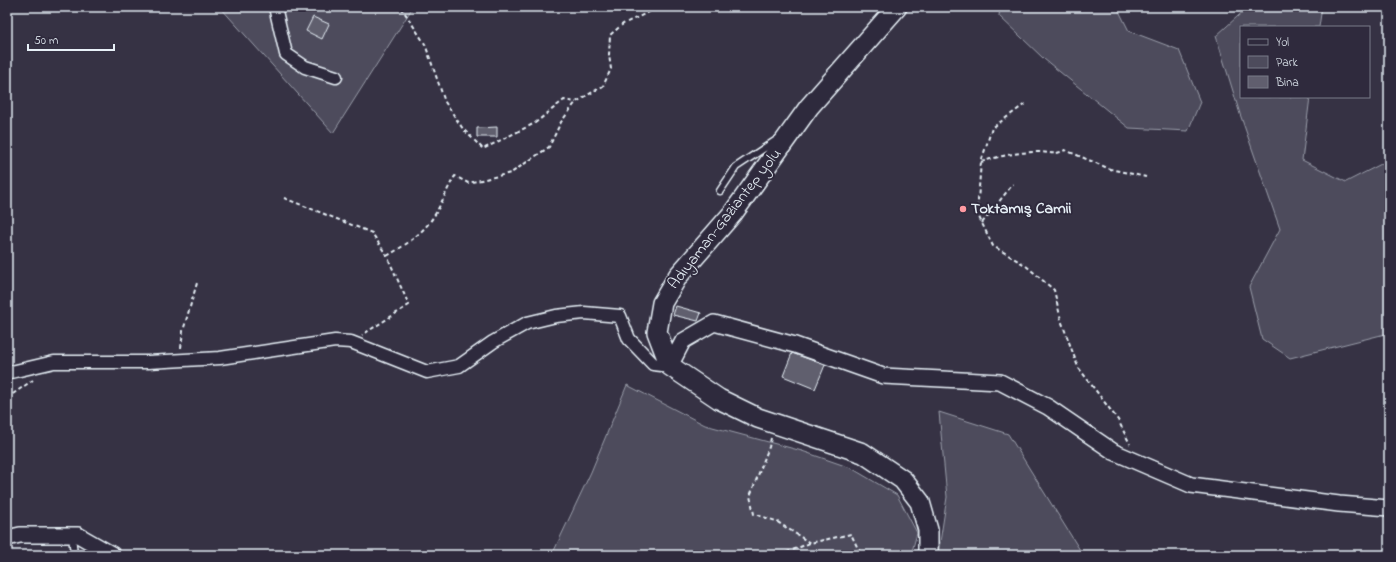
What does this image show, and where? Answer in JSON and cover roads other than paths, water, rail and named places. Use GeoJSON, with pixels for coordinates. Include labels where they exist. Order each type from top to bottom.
{"type":"FeatureCollection","features":[{"type":"Feature","properties":{"kind":"main road","name":"Adıyaman-Gaziantep yolu"},"geometry":{"type":"LineString","coordinates":[[670,366],[658,332],[662,303],[678,276],[733,214],[809,107],[897,7]]}},
{"type":"Feature","properties":{"kind":"main road"},"geometry":{"type":"LineString","coordinates":[[670,366],[719,399],[758,418],[863,453],[903,480],[920,502],[928,530],[928,555]]}},
{"type":"Feature","properties":{"kind":"street"},"geometry":{"type":"LineString","coordinates":[[275,7],[286,54],[305,67],[336,77]]}},
{"type":"Feature","properties":{"kind":"street"},"geometry":{"type":"LineString","coordinates":[[7,373],[54,362],[220,358],[335,341],[351,342],[428,372],[459,366],[493,342],[526,323],[556,316],[584,313],[620,316],[629,339],[653,364],[670,366],[683,341],[714,323],[796,345],[883,376],[1000,382],[1048,407],[1114,452],[1191,485],[1339,504],[1389,508]]}},
{"type":"Feature","properties":{"kind":"street"},"geometry":{"type":"LineString","coordinates":[[7,538],[20,535],[78,535],[113,555]]}},
{"type":"Feature","properties":{"kind":"lane"},"geometry":{"type":"LineString","coordinates":[[720,191],[736,167],[794,128]]}},
{"type":"Feature","properties":{"kind":"lane"},"geometry":{"type":"LineString","coordinates":[[72,535],[74,555]]}},
{"type":"Feature","properties":{"kind":"place","name":"Toktamış Camii"},"geometry":{"type":"Point","coordinates":[963,209]}}]}
